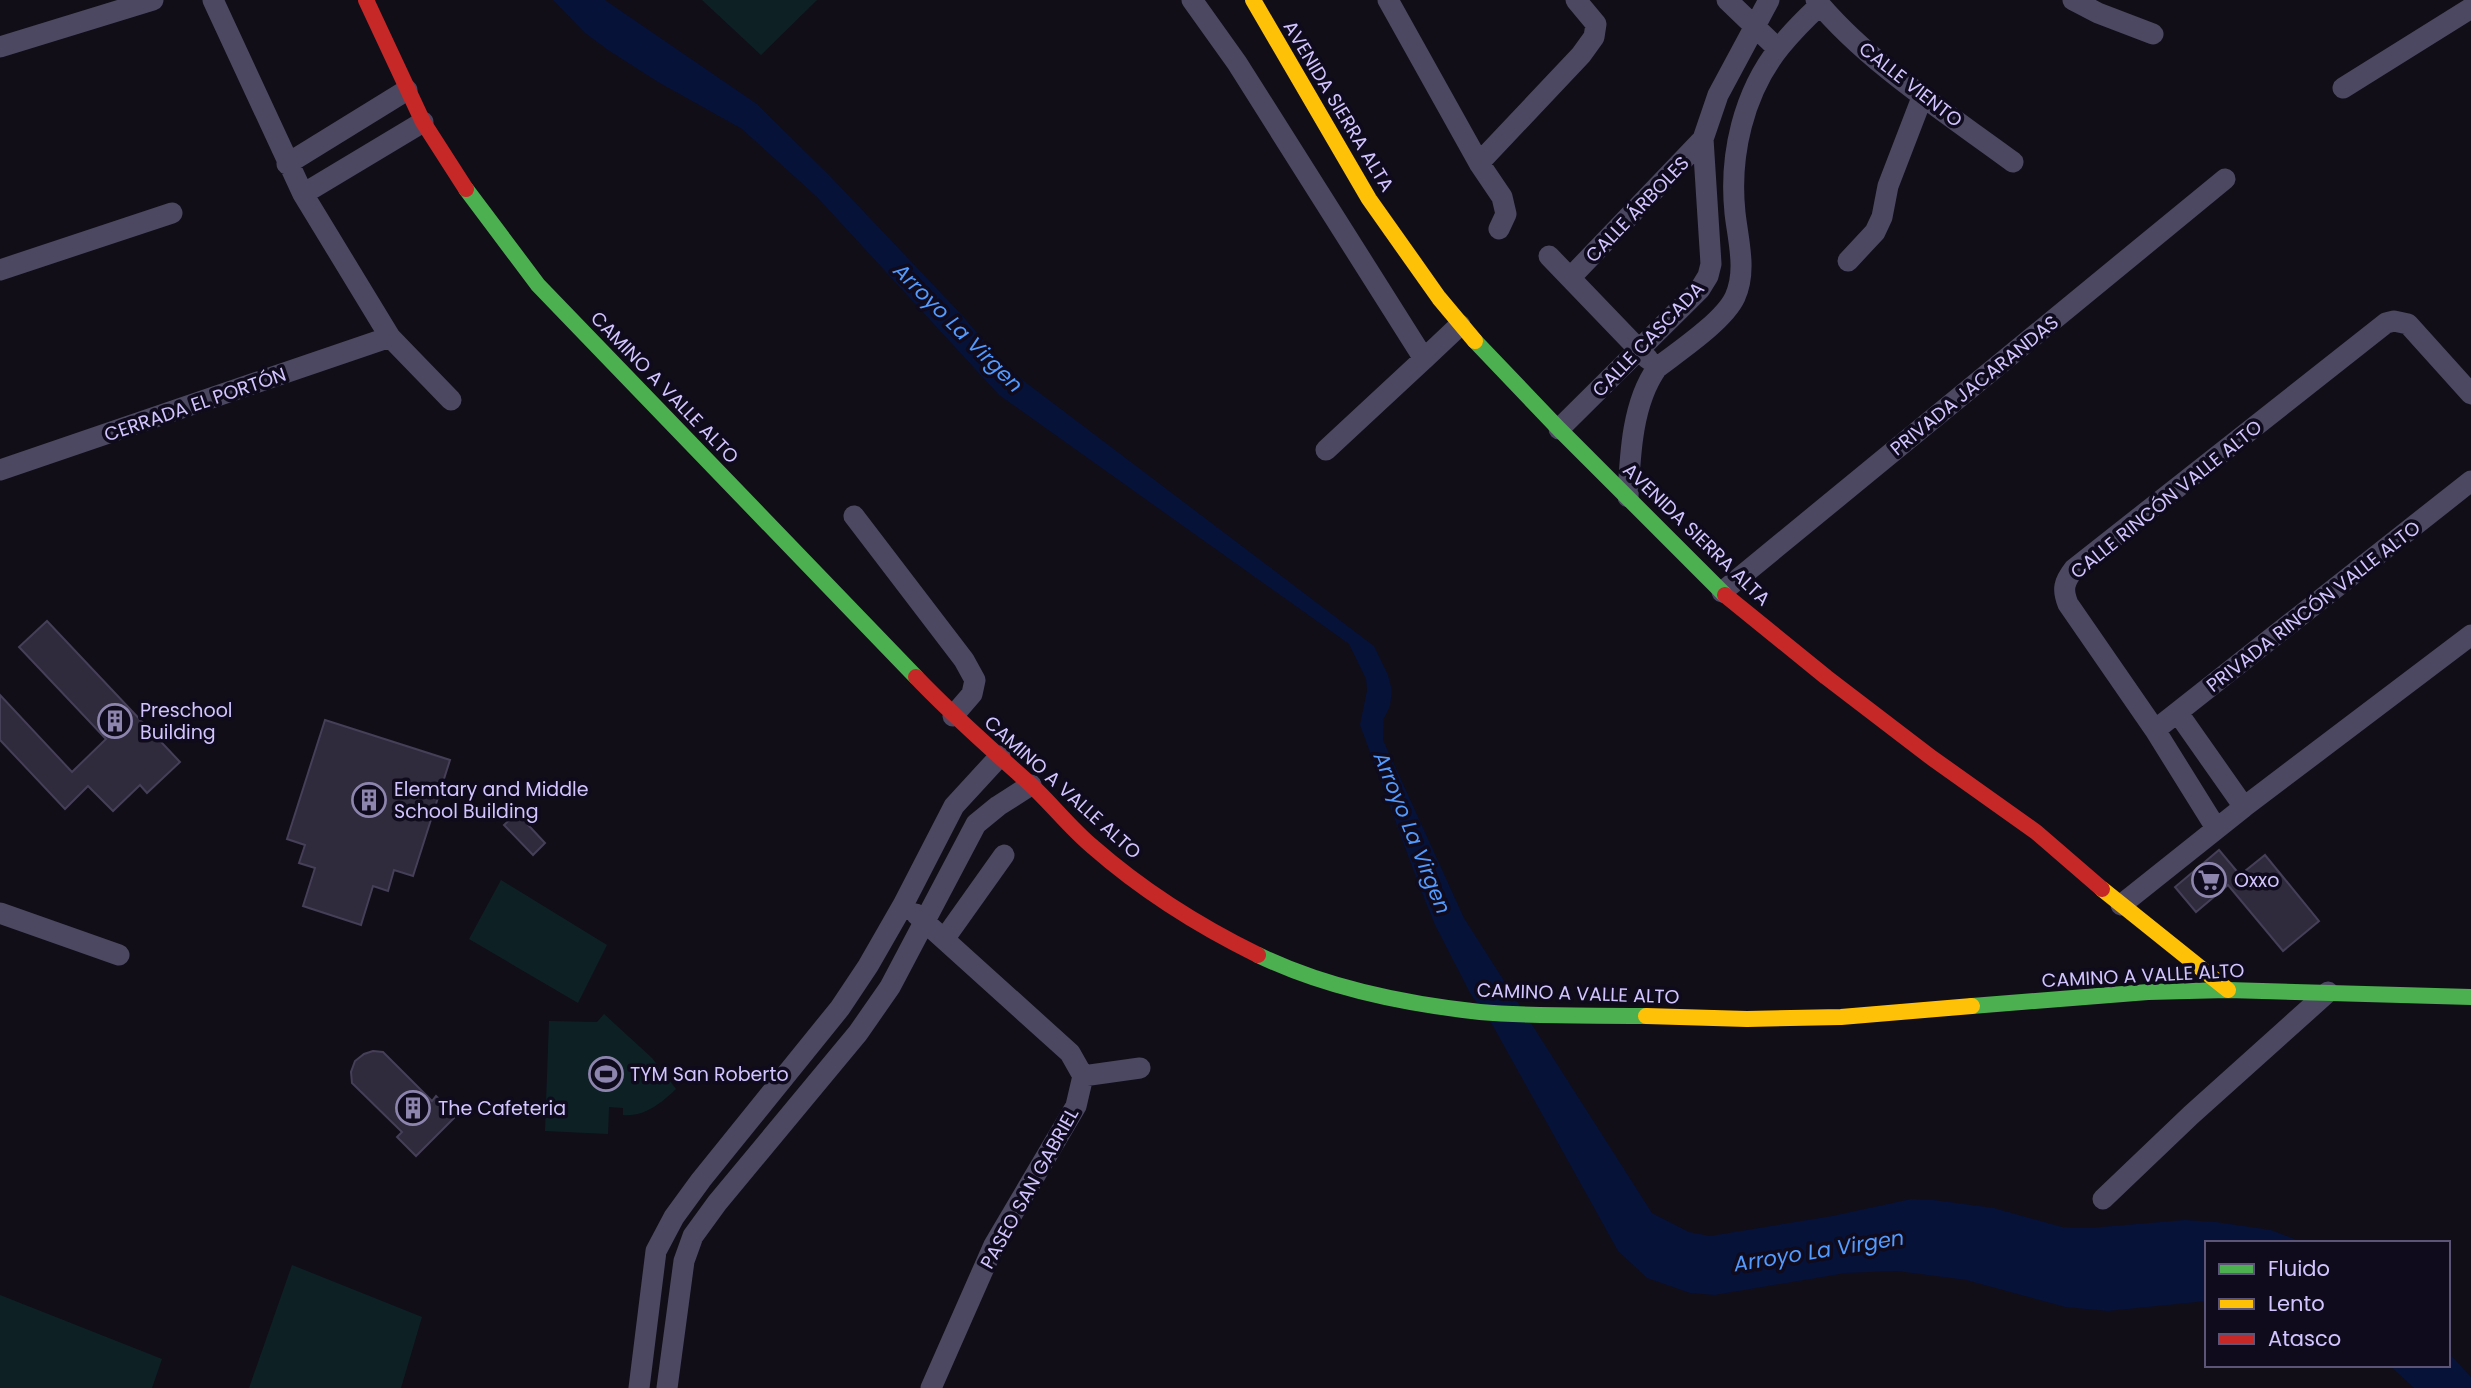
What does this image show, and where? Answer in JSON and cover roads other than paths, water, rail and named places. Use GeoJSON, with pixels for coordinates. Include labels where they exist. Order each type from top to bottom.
{"type":"FeatureCollection","features":[{"type":"Feature","properties":{"kind":"street"},"geometry":{"type":"LineString","coordinates":[[0,47],[153,0]]}},
{"type":"Feature","properties":{"kind":"street"},"geometry":{"type":"LineString","coordinates":[[213,0],[303,194],[390,337],[451,400]]}},
{"type":"Feature","properties":{"kind":"street","name":"CAMINO A VALLE ALTO"},"geometry":{"type":"LineString","coordinates":[[366,0],[423,122],[462,183],[538,285],[953,716],[1031,785],[1090,845],[1121,871],[1214,933],[1262,957],[1322,981],[1393,999],[1480,1012],[1747,1019],[1841,1017],[2148,992],[2228,990],[2471,997]]}},
{"type":"Feature","properties":{"kind":"street"},"geometry":{"type":"LineString","coordinates":[[1192,0],[1237,63],[1424,359]]}},
{"type":"Feature","properties":{"kind":"street","name":"AVENIDA SIERRA ALTA"},"geometry":{"type":"LineString","coordinates":[[1253,0],[1369,199],[1460,325],[1559,429],[1722,592],[1826,677],[1932,758],[2036,832],[2121,905],[2228,990]]}},
{"type":"Feature","properties":{"kind":"street"},"geometry":{"type":"LineString","coordinates":[[1388,0],[1479,163],[1502,197],[1503,222]]}},
{"type":"Feature","properties":{"kind":"street"},"geometry":{"type":"LineString","coordinates":[[1479,163],[1581,55],[1594,37],[1595,24],[1576,0]]}},
{"type":"Feature","properties":{"kind":"street"},"geometry":{"type":"LineString","coordinates":[[1727,0],[1778,49]]}},
{"type":"Feature","properties":{"kind":"street","name":"CALLE CASCADA"},"geometry":{"type":"LineString","coordinates":[[1559,429],[1700,289],[1708,276],[1711,253],[1703,139],[1718,95],[1769,0]]}},
{"type":"Feature","properties":{"kind":"street"},"geometry":{"type":"LineString","coordinates":[[2073,0],[2098,13],[2153,34]]}},
{"type":"Feature","properties":{"kind":"street","name":"CALLE CASCADA"},"geometry":{"type":"LineString","coordinates":[[1628,496],[1632,441],[1646,387],[1657,368],[1725,313],[1739,289],[1740,250],[1733,192],[1735,153],[1747,108],[1778,49],[1818,2]]}},
{"type":"Feature","properties":{"kind":"street","name":"CALLE VIENTO"},"geometry":{"type":"LineString","coordinates":[[1818,2],[1845,31],[1923,95],[2013,162]]}},
{"type":"Feature","properties":{"kind":"street"},"geometry":{"type":"LineString","coordinates":[[2343,88],[2471,8]]}},
{"type":"Feature","properties":{"kind":"street"},"geometry":{"type":"LineString","coordinates":[[287,164],[407,90]]}},
{"type":"Feature","properties":{"kind":"street"},"geometry":{"type":"LineString","coordinates":[[1848,261],[1875,232],[1882,217],[1888,186],[1923,95]]}},
{"type":"Feature","properties":{"kind":"street"},"geometry":{"type":"LineString","coordinates":[[303,194],[423,122]]}},
{"type":"Feature","properties":{"kind":"street","name":"CALLE ÁRBOLES"},"geometry":{"type":"LineString","coordinates":[[1570,278],[1703,139]]}},
{"type":"Feature","properties":{"kind":"street","name":"PRIVADA JACARANDAS"},"geometry":{"type":"LineString","coordinates":[[1722,592],[2225,179]]}},
{"type":"Feature","properties":{"kind":"street"},"geometry":{"type":"LineString","coordinates":[[0,270],[172,213]]}},
{"type":"Feature","properties":{"kind":"street"},"geometry":{"type":"LineString","coordinates":[[1711,253],[1740,250]]}},
{"type":"Feature","properties":{"kind":"street"},"geometry":{"type":"LineString","coordinates":[[1549,256],[1657,368]]}},
{"type":"Feature","properties":{"kind":"street","name":"CALLE RINCÓN VALLE ALTO"},"geometry":{"type":"LineString","coordinates":[[2216,828],[2155,730],[2068,604],[2063,592],[2066,580],[2074,569],[2386,323],[2402,321],[2408,324],[2471,394]]}},
{"type":"Feature","properties":{"kind":"street"},"geometry":{"type":"LineString","coordinates":[[1326,450],[1460,325]]}},
{"type":"Feature","properties":{"kind":"street","name":"CERRADA EL PORTÓN"},"geometry":{"type":"LineString","coordinates":[[0,470],[390,337]]}},
{"type":"Feature","properties":{"kind":"street","name":"PRIVADA RINCÓN VALLE ALTO"},"geometry":{"type":"LineString","coordinates":[[2155,730],[2471,481]]}},
{"type":"Feature","properties":{"kind":"street"},"geometry":{"type":"LineString","coordinates":[[854,516],[964,660],[975,680],[972,694],[953,716]]}},
{"type":"Feature","properties":{"kind":"street"},"geometry":{"type":"LineString","coordinates":[[2121,905],[2216,828],[2471,635]]}},
{"type":"Feature","properties":{"kind":"street"},"geometry":{"type":"LineString","coordinates":[[2178,713],[2244,807]]}},
{"type":"Feature","properties":{"kind":"street"},"geometry":{"type":"LineString","coordinates":[[639,1388],[656,1251],[674,1217],[840,1008],[868,967],[903,905],[954,806],[1000,757]]}},
{"type":"Feature","properties":{"kind":"street"},"geometry":{"type":"LineString","coordinates":[[667,1388],[684,1261],[693,1237],[717,1203],[858,1032],[890,987],[976,824],[1031,785]]}},
{"type":"Feature","properties":{"kind":"street"},"geometry":{"type":"LineString","coordinates":[[954,806],[976,824]]}},
{"type":"Feature","properties":{"kind":"street"},"geometry":{"type":"LineString","coordinates":[[945,938],[1004,855]]}},
{"type":"Feature","properties":{"kind":"street"},"geometry":{"type":"LineString","coordinates":[[903,905],[925,920],[1070,1054],[1083,1076],[1140,1069]]}},
{"type":"Feature","properties":{"kind":"street"},"geometry":{"type":"LineString","coordinates":[[0,913],[119,955]]}},
{"type":"Feature","properties":{"kind":"street"},"geometry":{"type":"LineString","coordinates":[[2104,1199],[2328,992]]}},
{"type":"Feature","properties":{"kind":"street"},"geometry":{"type":"LineString","coordinates":[[790,1068],[811,1088]]}},
{"type":"Feature","properties":{"kind":"street","name":"PASEO SAN GABRIEL"},"geometry":{"type":"LineString","coordinates":[[931,1388],[994,1245],[1076,1106],[1083,1076]]}},
{"type":"Feature","properties":{"kind":"street"},"geometry":{"type":"LineString","coordinates":[[656,1251],[684,1261]]}},
{"type":"Feature","properties":{"kind":"water","name":"Arroyo La Virgen"},"geometry":{"type":"Polygon","coordinates":[[[553,0],[605,0],[757,104],[830,176],[960,313],[1008,369],[1374,646],[1388,675],[1392,691],[1390,706],[1384,718],[1383,740],[1464,918],[1652,1213],[1689,1232],[1710,1236],[1832,1216],[1911,1199],[1994,1208],[2062,1227],[2089,1228],[2185,1220],[2271,1230],[2300,1241],[2205,1241],[2205,1301],[2108,1311],[2065,1307],[1966,1280],[1897,1271],[1846,1273],[1715,1295],[1690,1293],[1647,1278],[1618,1251],[1493,1026],[1470,993],[1435,925],[1360,725],[1367,690],[1366,679],[1349,644],[999,395],[817,197],[742,129],[658,82],[585,33],[553,0]]]}},
{"type":"Feature","properties":{"kind":"water"},"geometry":{"type":"Polygon","coordinates":[[[2450,1354],[2471,1377],[2471,1388],[2414,1388],[2391,1367],[2450,1367],[2450,1354]]]}},
{"type":"Feature","properties":{"kind":"place","name":"Preschool Building"},"geometry":{"type":"Point","coordinates":[115,721]}},
{"type":"Feature","properties":{"kind":"place","name":"Elemtary and Middle School Building"},"geometry":{"type":"Point","coordinates":[369,800]}},
{"type":"Feature","properties":{"kind":"place","name":"Oxxo"},"geometry":{"type":"Point","coordinates":[2209,880]}},
{"type":"Feature","properties":{"kind":"place","name":"TYM San Roberto"},"geometry":{"type":"Point","coordinates":[606,1074]}},
{"type":"Feature","properties":{"kind":"place","name":"The Cafeteria"},"geometry":{"type":"Point","coordinates":[413,1108]}}]}
